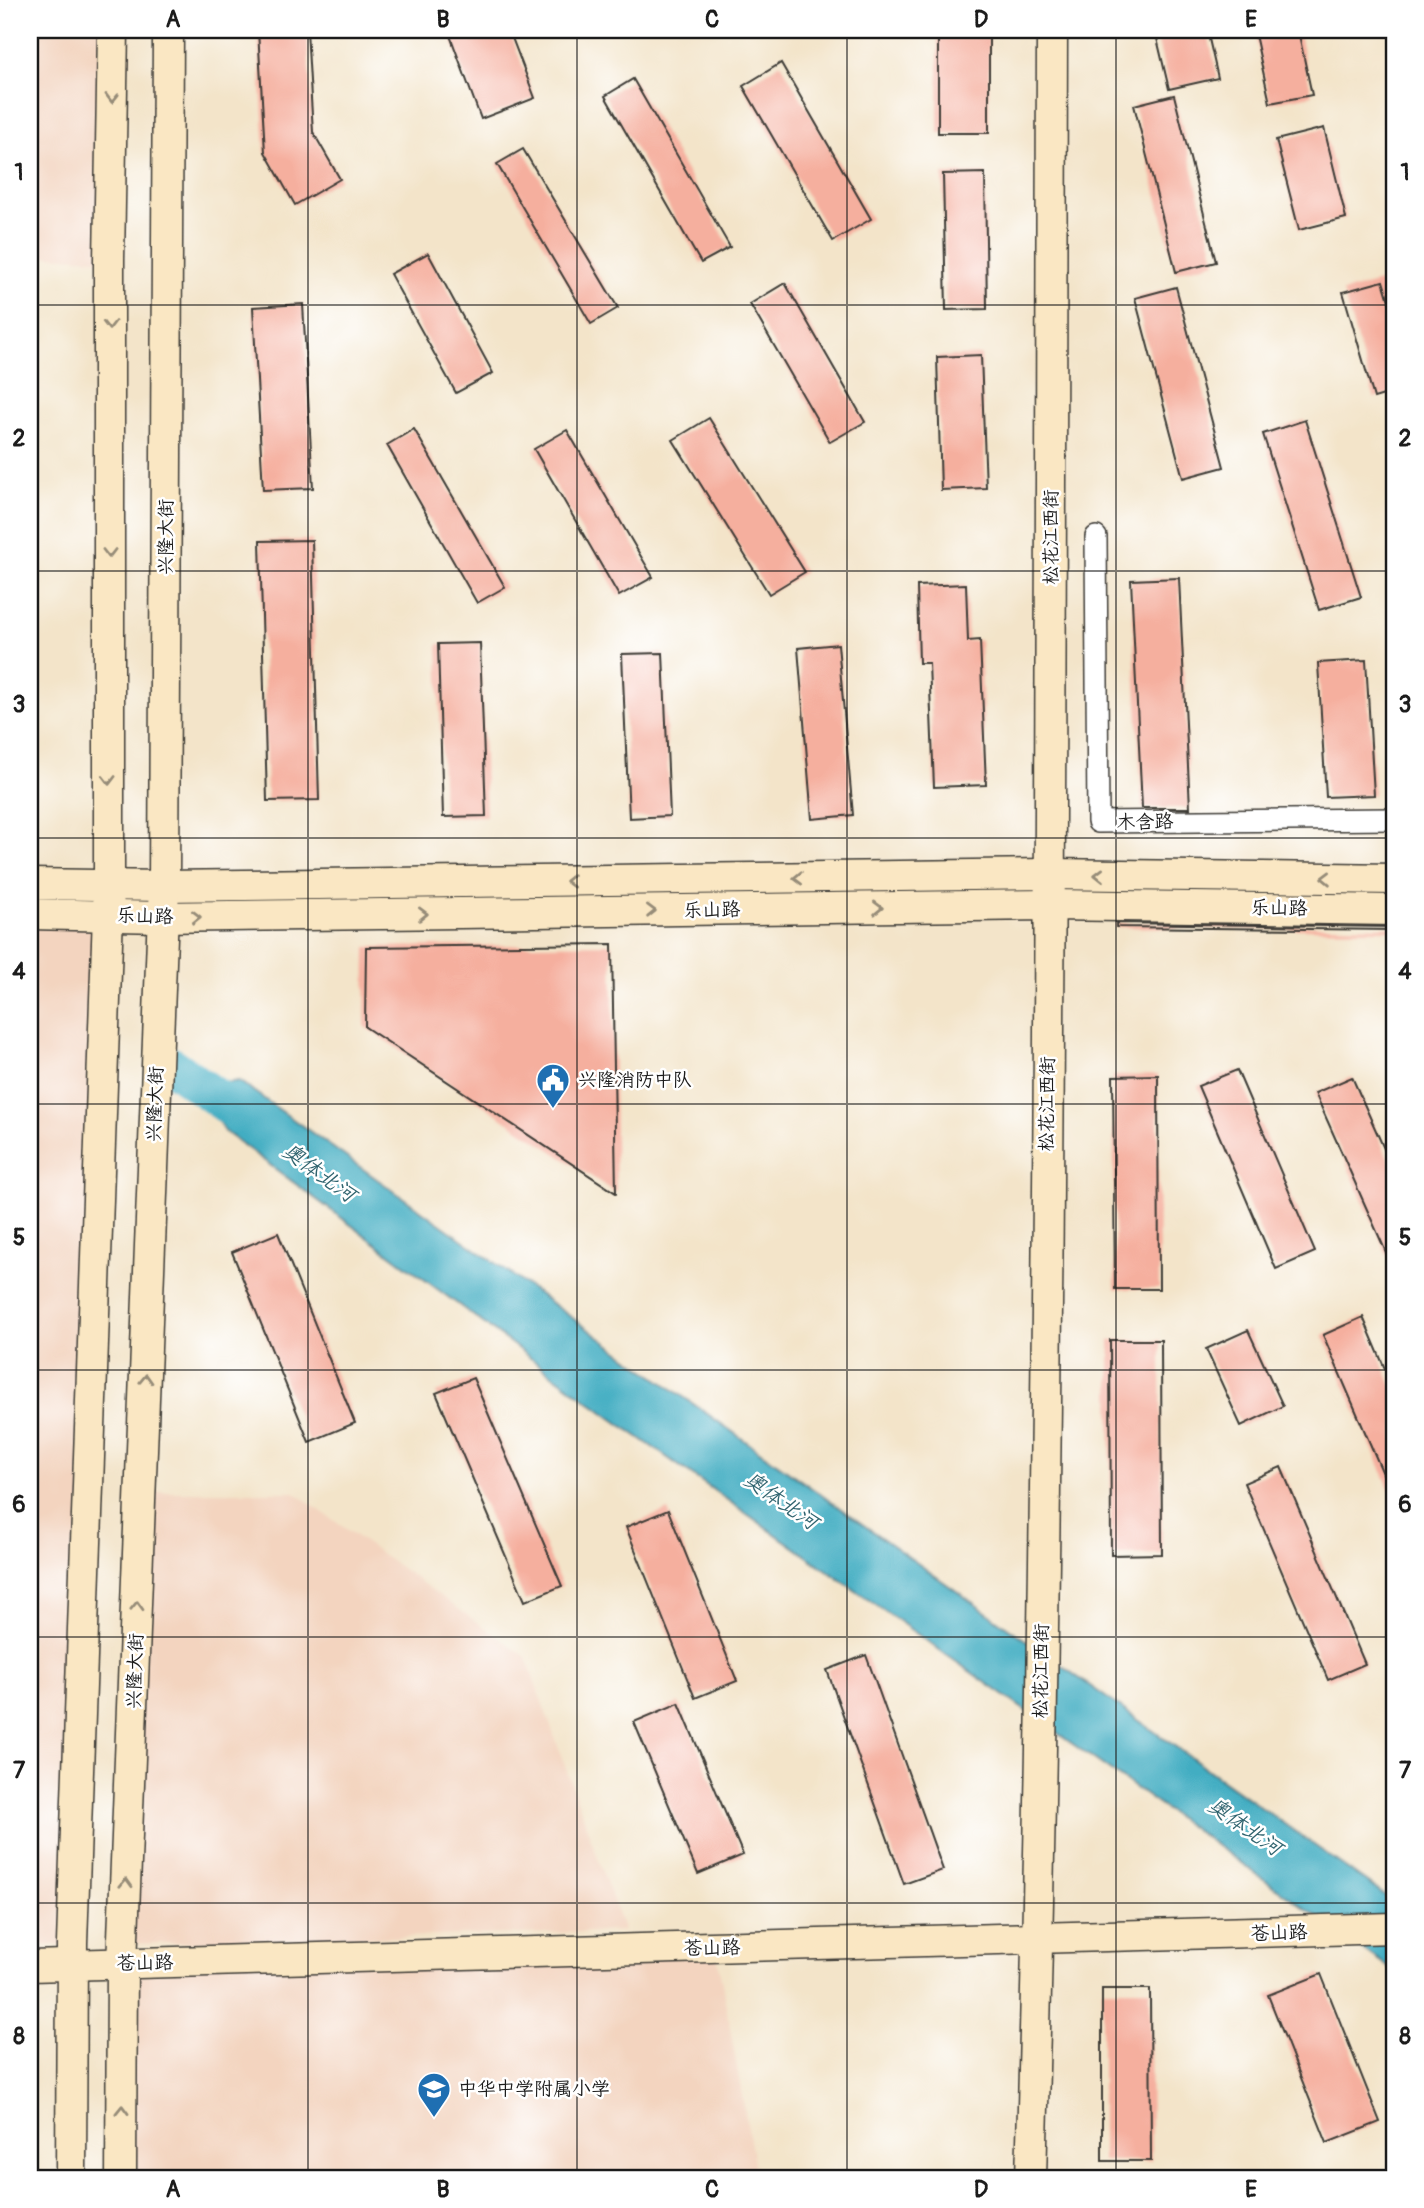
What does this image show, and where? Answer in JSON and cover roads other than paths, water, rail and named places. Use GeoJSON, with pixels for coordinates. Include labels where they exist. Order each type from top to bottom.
{"type":"FeatureCollection","features":[{"type":"Feature","properties":{"kind":"street"},"geometry":{"type":"LineString","coordinates":[[71,2178],[71,1955],[105,915],[109,885],[108,260],[113,30]]}},
{"type":"Feature","properties":{"kind":"street","name":"兴隆大街"},"geometry":{"type":"LineString","coordinates":[[121,2178],[123,1954],[164,886],[168,30]]}},
{"type":"Feature","properties":{"kind":"street","name":"松花江西街"},"geometry":{"type":"LineString","coordinates":[[1031,2178],[1038,1930],[1050,905],[1052,30]]}},
{"type":"Feature","properties":{"kind":"street","name":"木含路"},"geometry":{"type":"LineString","coordinates":[[1096,537],[1098,822],[1394,819]]}},
{"type":"Feature","properties":{"kind":"street","name":"乐山路"},"geometry":{"type":"LineString","coordinates":[[30,884],[164,886],[1050,874],[1394,879]]}},
{"type":"Feature","properties":{"kind":"street","name":"乐山路"},"geometry":{"type":"LineString","coordinates":[[30,914],[161,917],[1050,905],[1394,910]]}},
{"type":"Feature","properties":{"kind":"street","name":"苍山路"},"geometry":{"type":"LineString","coordinates":[[30,1946],[71,1955],[123,1954],[1308,1922],[1394,1912]]}},
{"type":"Feature","properties":{"kind":"street","name":"苍山路"},"geometry":{"type":"LineString","coordinates":[[1308,1922],[1394,1928]]}},
{"type":"Feature","properties":{"kind":"street","name":"苍山路"},"geometry":{"type":"LineString","coordinates":[[30,1966],[71,1955]]}},
{"type":"Feature","properties":{"kind":"water"},"geometry":{"type":"Polygon","coordinates":[[[239,1081],[1394,1902],[1394,1971],[610,1417],[223,1130],[202,1086],[239,1081]]]}},
{"type":"Feature","properties":{"kind":"waterway","name":"奥体北河"},"geometry":{"type":"LineString","coordinates":[[172,1066],[244,1117]]}},
{"type":"Feature","properties":{"kind":"place","name":"兴隆消防中队"},"geometry":{"type":"Point","coordinates":[553,1110]}},
{"type":"Feature","properties":{"kind":"place","name":"中华中学附属小学"},"geometry":{"type":"Point","coordinates":[434,2119]}}]}
